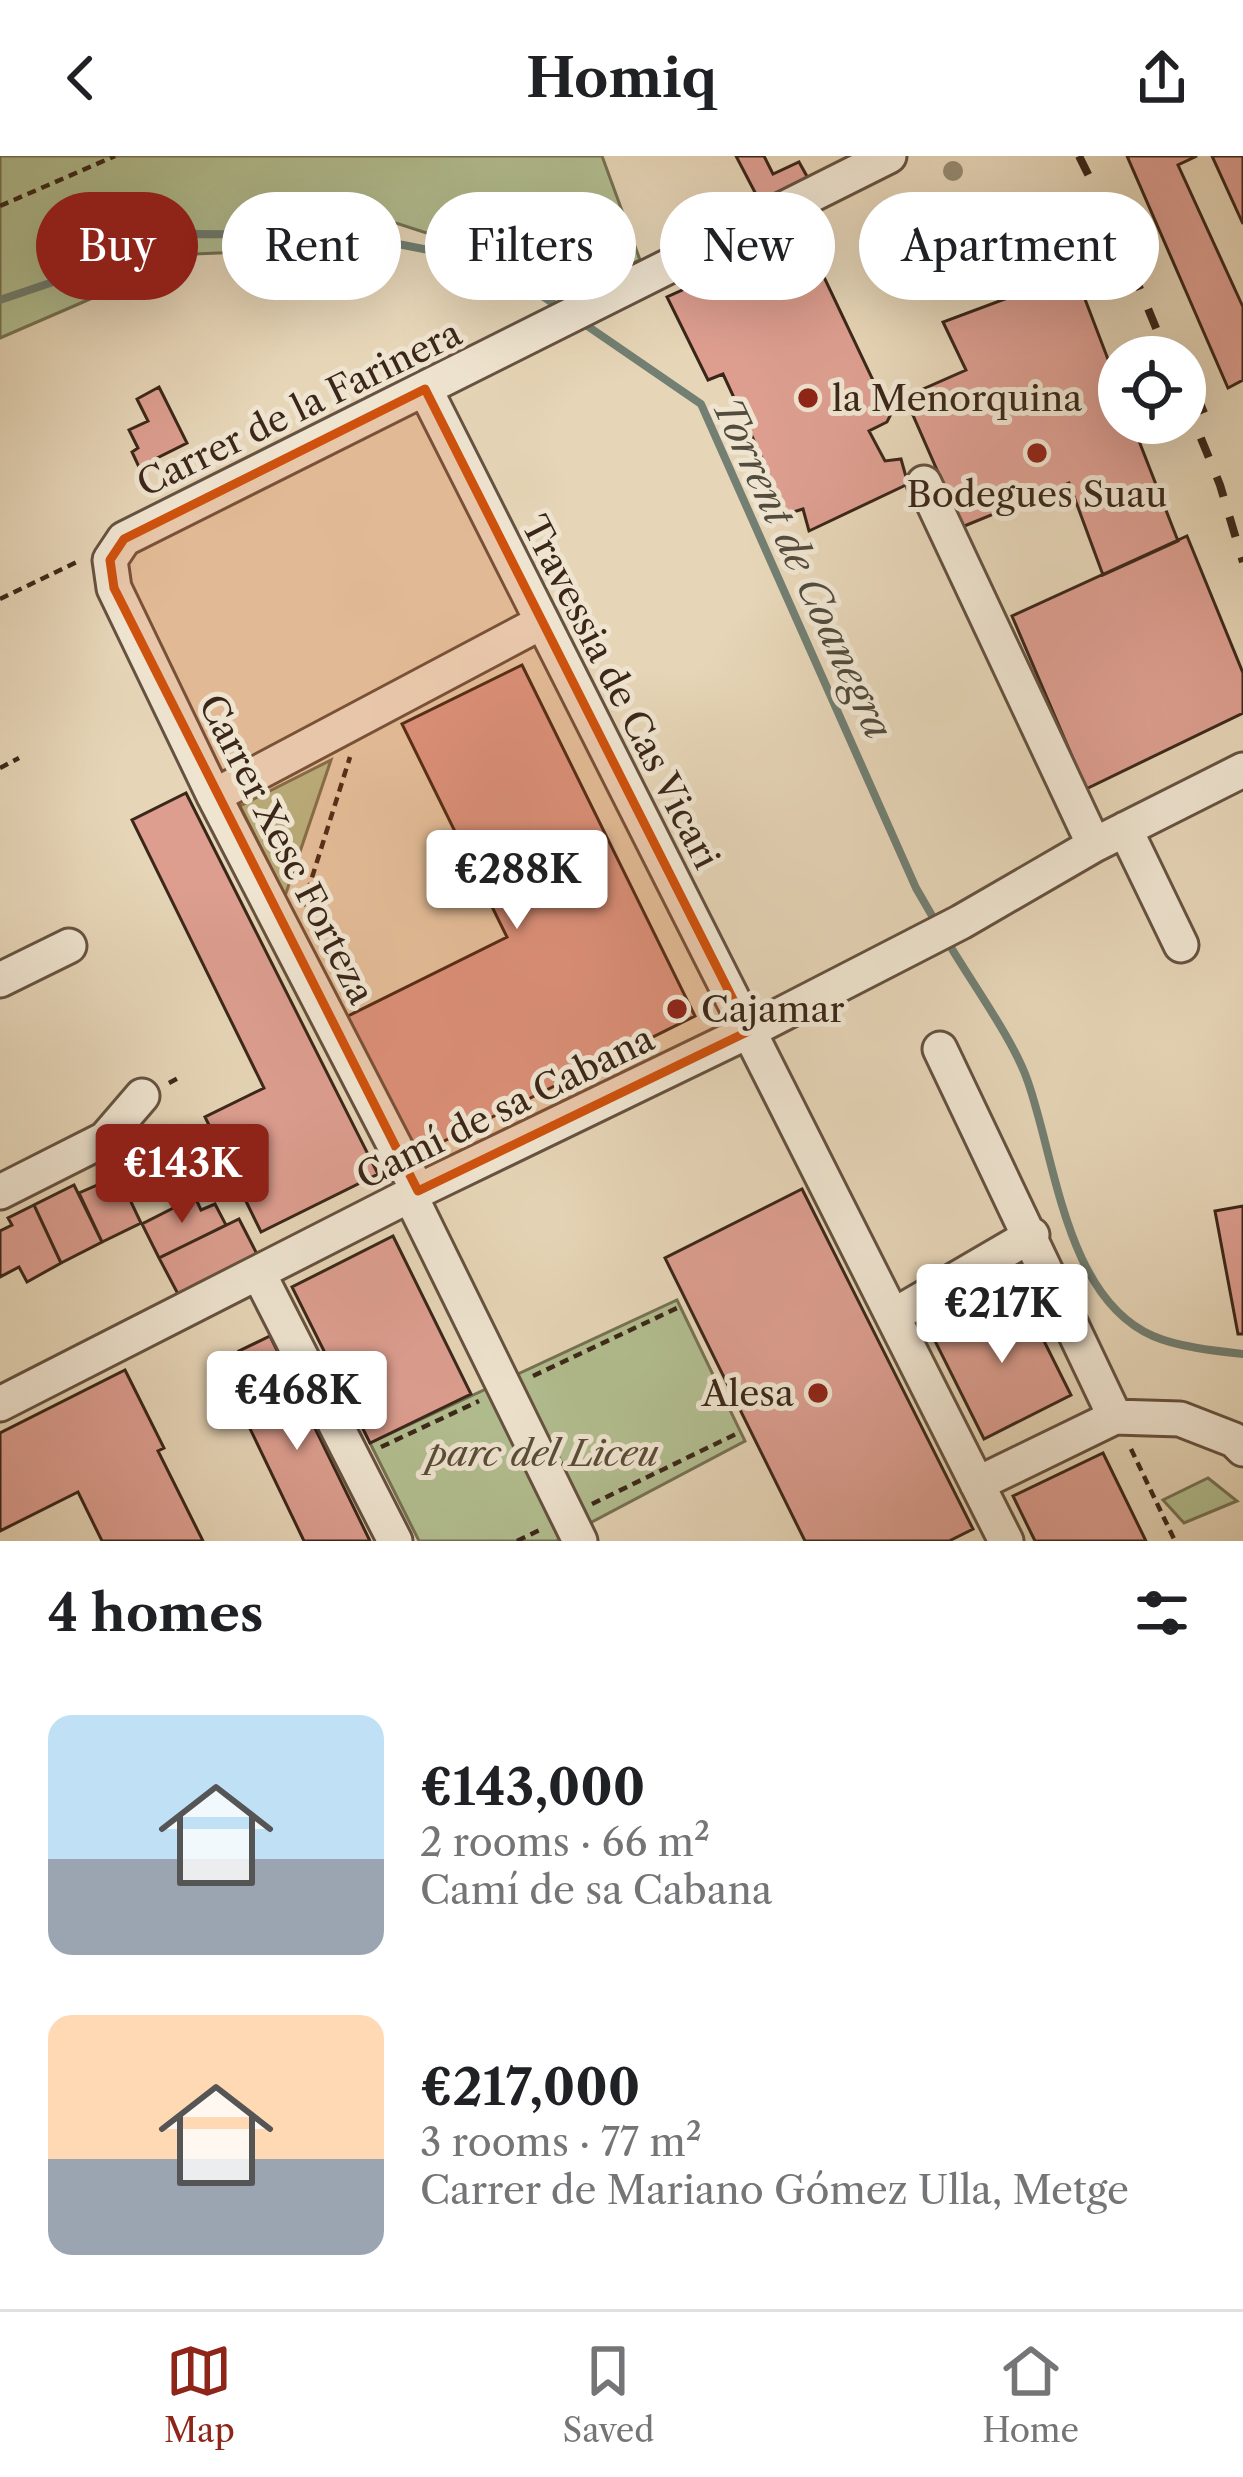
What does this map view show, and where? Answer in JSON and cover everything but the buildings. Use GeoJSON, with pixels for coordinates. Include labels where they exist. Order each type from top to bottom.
{"type":"FeatureCollection","features":[{"type":"Feature","properties":{"kind":"street","name":"Carrer de la Farinera"},"geometry":{"type":"LineString","coordinates":[[124,539],[890,156]]}},
{"type":"Feature","properties":{"kind":"street","name":"Travessia de Cas Vicari"},"geometry":{"type":"LineString","coordinates":[[425,389],[1001,1539]]}},
{"type":"Feature","properties":{"kind":"street"},"geometry":{"type":"LineString","coordinates":[[924,483],[1094,845]]}},
{"type":"Feature","properties":{"kind":"street","name":"Carrer Xesc Forteza"},"geometry":{"type":"LineString","coordinates":[[124,539],[110,560],[114,588],[414,1193],[574,1529]]}},
{"type":"Feature","properties":{"kind":"street"},"geometry":{"type":"LineString","coordinates":[[214,796],[542,622]]}},
{"type":"Feature","properties":{"kind":"street","name":"Camí de sa Cabana"},"geometry":{"type":"LineString","coordinates":[[0,1404],[962,922],[1094,845],[1243,770]]}},
{"type":"Feature","properties":{"kind":"street"},"geometry":{"type":"LineString","coordinates":[[1125,830],[1180,945]]}},
{"type":"Feature","properties":{"kind":"street"},"geometry":{"type":"LineString","coordinates":[[0,980],[69,946]]}},
{"type":"Feature","properties":{"kind":"street"},"geometry":{"type":"LineString","coordinates":[[940,1049],[1115,1417]]}},
{"type":"Feature","properties":{"kind":"street"},"geometry":{"type":"LineString","coordinates":[[0,1192],[105,1139],[142,1096]]}},
{"type":"Feature","properties":{"kind":"street"},"geometry":{"type":"LineString","coordinates":[[893,1316],[1032,1235]]}},
{"type":"Feature","properties":{"kind":"street"},"geometry":{"type":"LineString","coordinates":[[259,1274],[395,1541]]}},
{"type":"Feature","properties":{"kind":"street"},"geometry":{"type":"LineString","coordinates":[[977,1484],[1115,1417],[1180,1420],[1234,1440],[1243,1449]]}},
{"type":"Feature","properties":{"kind":"path"},"geometry":{"type":"LineString","coordinates":[[0,206],[115,156]]}},
{"type":"Feature","properties":{"kind":"path","name":"Carrer de la Farinera"},"geometry":{"type":"LineString","coordinates":[[0,599],[124,539]]}},
{"type":"Feature","properties":{"kind":"path"},"geometry":{"type":"LineString","coordinates":[[290,946],[365,716]]}},
{"type":"Feature","properties":{"kind":"path"},"geometry":{"type":"LineString","coordinates":[[0,768],[19,758]]}},
{"type":"Feature","properties":{"kind":"path"},"geometry":{"type":"LineString","coordinates":[[1115,1417],[1174,1541]]}},
{"type":"Feature","properties":{"kind":"path"},"geometry":{"type":"LineString","coordinates":[[517,1541],[574,1529],[738,1433]]}},
{"type":"Feature","properties":{"kind":"highlighted area"},"geometry":{"type":"Polygon","coordinates":[[[425,389],[749,1031],[418,1191],[114,588],[110,560],[124,539],[425,389]]]}},
{"type":"Feature","properties":{"kind":"green space"},"geometry":{"type":"Polygon","coordinates":[[[0,156],[602,156],[615,192],[425,192],[425,232],[401,225],[401,192],[222,192],[222,253],[198,254],[198,192],[36,192],[36,300],[88,300],[0,338],[0,156]]]}},
{"type":"Feature","properties":{"kind":"green space"},"geometry":{"type":"Polygon","coordinates":[[[331,760],[285,896],[240,806],[331,760]]]}},
{"type":"Feature","properties":{"kind":"green space","name":"parc del Liceu"},"geometry":{"type":"Polygon","coordinates":[[[677,1300],[745,1441],[556,1541],[419,1541],[370,1443],[677,1300]]]}},
{"type":"Feature","properties":{"kind":"green space"},"geometry":{"type":"Polygon","coordinates":[[[1208,1478],[1237,1501],[1184,1523],[1163,1500],[1208,1478]]]}},
{"type":"Feature","properties":{"kind":"waterway","name":"Torrent de Coanegra"},"geometry":{"type":"LineString","coordinates":[[0,300],[195,234],[352,235],[454,255],[523,283],[560,308]]}},
{"type":"Feature","properties":{"kind":"waterway","name":"Torrent de Coanegra"},"geometry":{"type":"LineString","coordinates":[[583,323],[701,404],[916,888],[938,926]]}},
{"type":"Feature","properties":{"kind":"waterway","name":"Torrent de Coanegra"},"geometry":{"type":"LineString","coordinates":[[946,939],[1021,1065],[1068,1225],[1101,1292],[1124,1317],[1153,1336],[1243,1354]]}},
{"type":"Feature","properties":{"kind":"railway"},"geometry":{"type":"LineString","coordinates":[[1079,156],[1159,336]]}},
{"type":"Feature","properties":{"kind":"railway"},"geometry":{"type":"LineString","coordinates":[[1203,444],[1243,562]]}},
{"type":"Feature","properties":{"kind":"place","name":"la Menorquina"},"geometry":{"type":"Point","coordinates":[808,398]}},
{"type":"Feature","properties":{"kind":"place","name":"Bodegues Suau"},"geometry":{"type":"Point","coordinates":[1037,453]}},
{"type":"Feature","properties":{"kind":"place","name":"Cajamar"},"geometry":{"type":"Point","coordinates":[677,1009]}},
{"type":"Feature","properties":{"kind":"place","name":"Alesa"},"geometry":{"type":"Point","coordinates":[818,1393]}}]}
